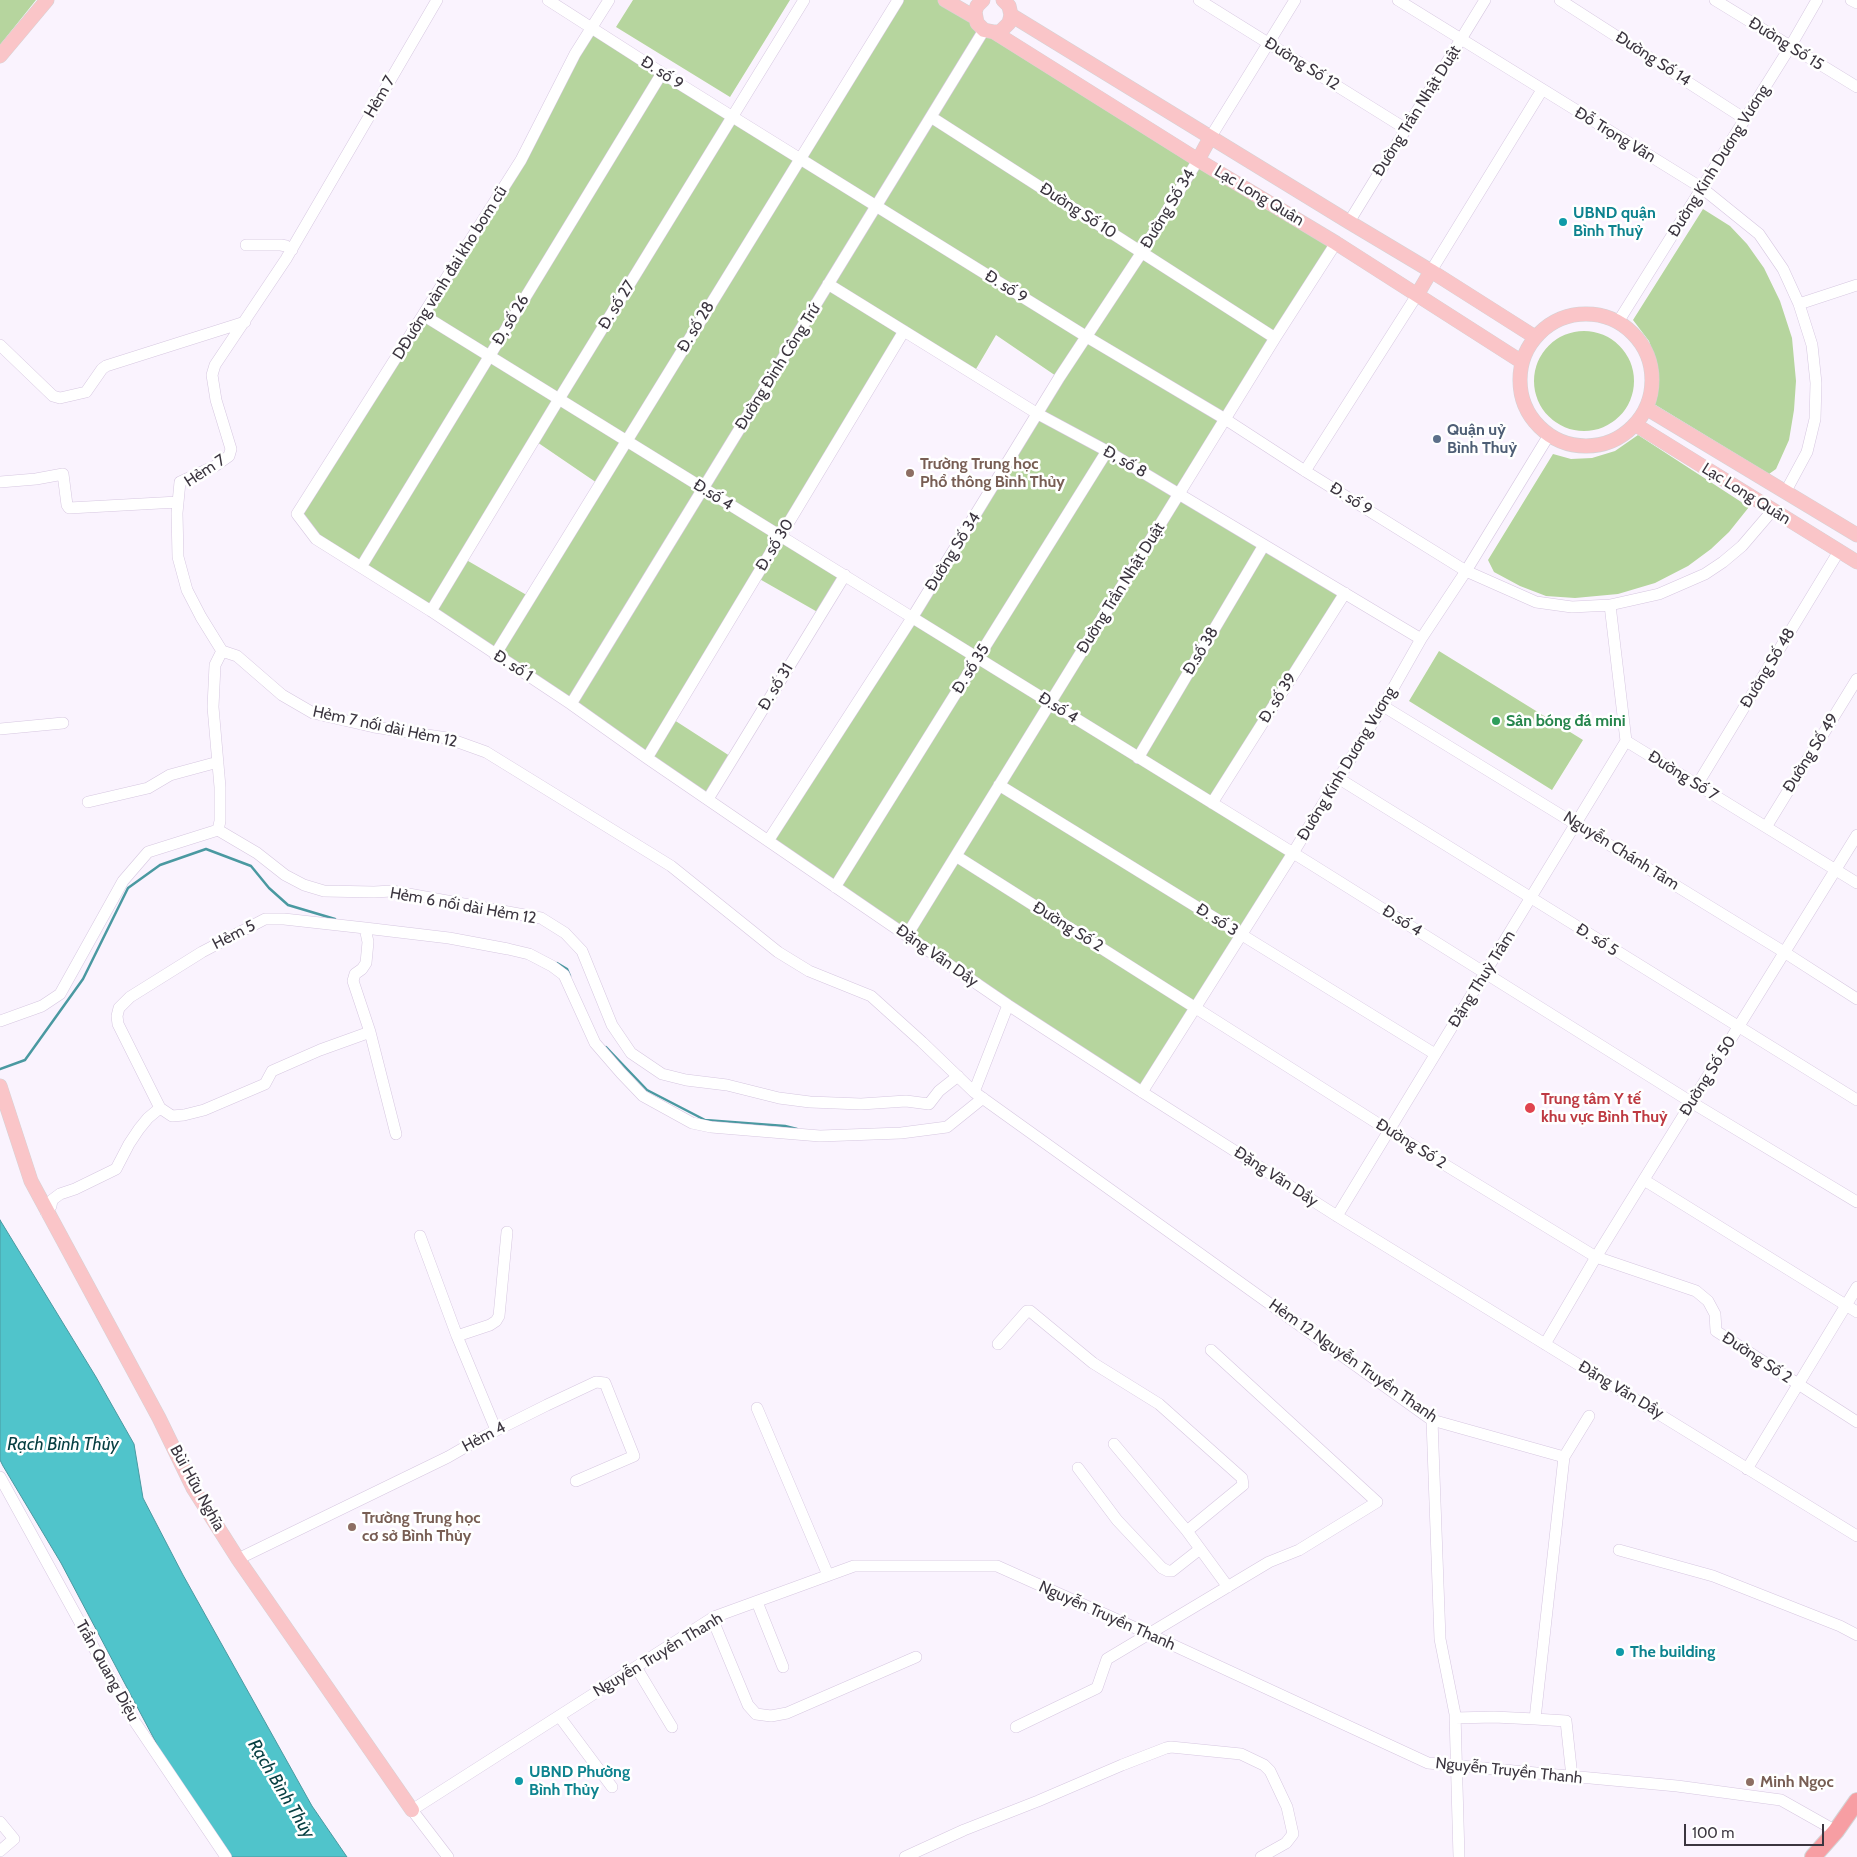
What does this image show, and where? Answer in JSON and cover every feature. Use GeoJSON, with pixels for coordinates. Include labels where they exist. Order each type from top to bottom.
{"type":"FeatureCollection","features":[{"type":"Feature","properties":{"kind":"highway"},"geometry":{"type":"LineString","coordinates":[[1813,1857],[1854,1810]]}},
{"type":"Feature","properties":{"kind":"main road"},"geometry":{"type":"LineString","coordinates":[[0,56],[47,0]]}},
{"type":"Feature","properties":{"kind":"main road"},"geometry":{"type":"LineString","coordinates":[[945,0],[976,18]]}},
{"type":"Feature","properties":{"kind":"main road"},"geometry":{"type":"LineString","coordinates":[[983,0],[977,6],[977,23],[989,31],[1000,32],[1009,23],[1011,15],[1005,0]]}},
{"type":"Feature","properties":{"kind":"main road","name":"Lạc Long Quân"},"geometry":{"type":"LineString","coordinates":[[1011,15],[1431,271],[1535,337]]}},
{"type":"Feature","properties":{"kind":"main road","name":"Lạc Long Quân"},"geometry":{"type":"LineString","coordinates":[[989,31],[1336,243],[1522,362]]}},
{"type":"Feature","properties":{"kind":"main road"},"geometry":{"type":"LineString","coordinates":[[1198,160],[1210,138]]}},
{"type":"Feature","properties":{"kind":"main road"},"geometry":{"type":"LineString","coordinates":[[1336,243],[1349,222]]}},
{"type":"Feature","properties":{"kind":"main road"},"geometry":{"type":"LineString","coordinates":[[1418,295],[1431,271]]}},
{"type":"Feature","properties":{"kind":"main road"},"geometry":{"type":"LineString","coordinates":[[1583,313],[1601,315],[1618,322],[1634,334],[1645,350],[1651,369],[1652,389],[1646,408],[1636,425],[1614,440],[1592,446],[1570,444],[1549,435],[1534,421],[1524,402],[1520,382],[1522,362],[1535,337],[1549,325],[1565,316],[1583,313]]}},
{"type":"Feature","properties":{"kind":"main road","name":"Lạc Long Quân"},"geometry":{"type":"LineString","coordinates":[[1646,408],[1856,531]]}},
{"type":"Feature","properties":{"kind":"main road","name":"Lạc Long Quân"},"geometry":{"type":"LineString","coordinates":[[1636,425],[1857,562]]}},
{"type":"Feature","properties":{"kind":"main road"},"geometry":{"type":"LineString","coordinates":[[1772,511],[1786,491]]}},
{"type":"Feature","properties":{"kind":"main road","name":"Bùi Hữu Nghĩa"},"geometry":{"type":"LineString","coordinates":[[0,1087],[30,1181],[132,1367],[193,1488],[238,1559],[412,1810]]}},
{"type":"Feature","properties":{"kind":"street","name":"Hẻm 7"},"geometry":{"type":"LineString","coordinates":[[222,651],[187,590],[178,557],[180,482],[215,466],[229,456],[231,449],[216,400],[212,375],[215,365],[292,250],[437,0]]}},
{"type":"Feature","properties":{"kind":"street","name":"Đ. số 9"},"geometry":{"type":"LineString","coordinates":[[548,0],[732,117],[1087,337],[1225,419],[1466,571],[1536,602],[1572,607],[1610,605],[1659,594],[1705,574],[1742,546],[1772,511]]}},
{"type":"Feature","properties":{"kind":"street","name":"DĐường vành đai kho bom cũ"},"geometry":{"type":"LineString","coordinates":[[316,539],[297,514],[521,160],[575,54],[610,0]]}},
{"type":"Feature","properties":{"kind":"street","name":"Đ. số 27"},"geometry":{"type":"LineString","coordinates":[[431,611],[804,0]]}},
{"type":"Feature","properties":{"kind":"street","name":"Đ. số 28"},"geometry":{"type":"LineString","coordinates":[[495,655],[898,0]]}},
{"type":"Feature","properties":{"kind":"street","name":"Đường Số 12"},"geometry":{"type":"LineString","coordinates":[[1199,0],[1406,129]]}},
{"type":"Feature","properties":{"kind":"street"},"geometry":{"type":"LineString","coordinates":[[1210,138],[1295,0]]}},
{"type":"Feature","properties":{"kind":"street","name":"Đỗ Trọng Văn"},"geometry":{"type":"LineString","coordinates":[[1398,0],[1702,188],[1760,234],[1783,269],[1799,304],[1812,345],[1816,383],[1815,419],[1807,452],[1786,491]]}},
{"type":"Feature","properties":{"kind":"street","name":"Đường Trần Nhật Duật"},"geometry":{"type":"LineString","coordinates":[[1349,222],[1485,0]]}},
{"type":"Feature","properties":{"kind":"street","name":"Đường Số 14"},"geometry":{"type":"LineString","coordinates":[[1560,0],[1745,119]]}},
{"type":"Feature","properties":{"kind":"street","name":"Đường Số 15"},"geometry":{"type":"LineString","coordinates":[[1714,0],[1857,88]]}},
{"type":"Feature","properties":{"kind":"street","name":"Đường Kinh Dương Vương"},"geometry":{"type":"LineString","coordinates":[[1618,322],[1818,0]]}},
{"type":"Feature","properties":{"kind":"street"},"geometry":{"type":"LineString","coordinates":[[1851,0],[1857,3]]}},
{"type":"Feature","properties":{"kind":"street","name":"Đường Đinh Công Trứ"},"geometry":{"type":"LineString","coordinates":[[571,704],[876,206],[931,118],[989,31]]}},
{"type":"Feature","properties":{"kind":"street","name":"Đ, số 26"},"geometry":{"type":"LineString","coordinates":[[361,567],[662,73]]}},
{"type":"Feature","properties":{"kind":"street"},"geometry":{"type":"LineString","coordinates":[[1431,271],[1542,90]]}},
{"type":"Feature","properties":{"kind":"street","name":"Đường Số 10"},"geometry":{"type":"LineString","coordinates":[[931,118],[1275,338]]}},
{"type":"Feature","properties":{"kind":"street"},"geometry":{"type":"LineString","coordinates":[[347,435],[521,160]]}},
{"type":"Feature","properties":{"kind":"street","name":"Đường Số 34"},"geometry":{"type":"LineString","coordinates":[[768,841],[912,618],[1198,160]]}},
{"type":"Feature","properties":{"kind":"street","name":"Đường Trần Nhật Duật"},"geometry":{"type":"LineString","coordinates":[[907,935],[1275,338],[1336,243]]}},
{"type":"Feature","properties":{"kind":"street"},"geometry":{"type":"LineString","coordinates":[[246,245],[281,245],[292,250]]}},
{"type":"Feature","properties":{"kind":"street","name":"Đ, số 8"},"geometry":{"type":"LineString","coordinates":[[828,284],[1038,414],[1107,451],[1421,639]]}},
{"type":"Feature","properties":{"kind":"street"},"geometry":{"type":"LineString","coordinates":[[1799,304],[1857,285]]}},
{"type":"Feature","properties":{"kind":"street"},"geometry":{"type":"LineString","coordinates":[[1305,471],[1418,295]]}},
{"type":"Feature","properties":{"kind":"street","name":"Đ.số 4"},"geometry":{"type":"LineString","coordinates":[[423,315],[1293,853],[1691,1102],[1857,1202]]}},
{"type":"Feature","properties":{"kind":"street"},"geometry":{"type":"LineString","coordinates":[[0,345],[53,396],[60,398],[86,392],[106,366],[245,322]]}},
{"type":"Feature","properties":{"kind":"street","name":"Đ. số 30"},"geometry":{"type":"LineString","coordinates":[[647,758],[904,331]]}},
{"type":"Feature","properties":{"kind":"street","name":"Đường Kinh Dương Vương"},"geometry":{"type":"LineString","coordinates":[[1142,1092],[1293,853],[1383,706],[1421,639],[1466,571],[1549,435]]}},
{"type":"Feature","properties":{"kind":"street","name":"Đ. số 35"},"geometry":{"type":"LineString","coordinates":[[835,887],[1107,451]]}},
{"type":"Feature","properties":{"kind":"street"},"geometry":{"type":"LineString","coordinates":[[0,482],[36,479],[63,474],[69,508],[178,502]]}},
{"type":"Feature","properties":{"kind":"street","name":"Đ. số 1"},"geometry":{"type":"LineString","coordinates":[[316,539],[431,611],[571,704],[708,799]]}},
{"type":"Feature","properties":{"kind":"street","name":"Đ.số 38"},"geometry":{"type":"LineString","coordinates":[[1138,758],[1264,545]]}},
{"type":"Feature","properties":{"kind":"street","name":"Đường Số 48"},"geometry":{"type":"LineString","coordinates":[[1697,785],[1839,551]]}},
{"type":"Feature","properties":{"kind":"street","name":"Đ. số 31"},"geometry":{"type":"LineString","coordinates":[[708,799],[844,575]]}},
{"type":"Feature","properties":{"kind":"street","name":"Đ. số 39"},"geometry":{"type":"LineString","coordinates":[[1212,804],[1345,593]]}},
{"type":"Feature","properties":{"kind":"street"},"geometry":{"type":"LineString","coordinates":[[1610,605],[1626,741]]}},
{"type":"Feature","properties":{"kind":"street"},"geometry":{"type":"LineString","coordinates":[[0,1021],[42,1006],[60,994],[123,881],[148,852],[218,830],[220,821],[220,787],[213,707],[215,664],[222,651]]}},
{"type":"Feature","properties":{"kind":"street","name":"Hẻm 7 nối dài Hẻm 12"},"geometry":{"type":"LineString","coordinates":[[222,651],[237,656],[282,695],[313,713],[374,727],[447,738],[486,752],[671,866],[778,952],[810,971],[871,996],[978,1095]]}},
{"type":"Feature","properties":{"kind":"street","name":"Đường Số 49"},"geometry":{"type":"LineString","coordinates":[[1766,827],[1857,679]]}},
{"type":"Feature","properties":{"kind":"street","name":"Nguyễn Chánh Tâm"},"geometry":{"type":"LineString","coordinates":[[1383,706],[1857,998]]}},
{"type":"Feature","properties":{"kind":"street"},"geometry":{"type":"LineString","coordinates":[[0,729],[63,723]]}},
{"type":"Feature","properties":{"kind":"street","name":"Đường Số 7"},"geometry":{"type":"LineString","coordinates":[[1626,741],[1857,883]]}},
{"type":"Feature","properties":{"kind":"street","name":"Đặng Thuỳ Trâm"},"geometry":{"type":"LineString","coordinates":[[1337,1216],[1626,741]]}},
{"type":"Feature","properties":{"kind":"street"},"geometry":{"type":"LineString","coordinates":[[88,802],[148,788],[170,775],[218,762]]}},
{"type":"Feature","properties":{"kind":"street","name":"Đ. số 5"},"geometry":{"type":"LineString","coordinates":[[1338,778],[1738,1028],[1857,1100]]}},
{"type":"Feature","properties":{"kind":"street","name":"Đ. số 3"},"geometry":{"type":"LineString","coordinates":[[1000,785],[1435,1054]]}},
{"type":"Feature","properties":{"kind":"street","name":"Đặng Văn Dầy"},"geometry":{"type":"LineString","coordinates":[[708,799],[1008,1005],[1142,1092],[1337,1216],[1857,1536]]}},
{"type":"Feature","properties":{"kind":"street","name":"Hẻm 6 nối dài Hẻm 12"},"geometry":{"type":"LineString","coordinates":[[218,830],[257,853],[285,875],[304,885],[324,891],[392,891],[541,918],[565,933],[582,951],[612,1025],[631,1053],[662,1074],[686,1080],[727,1085],[779,1098],[810,1102],[861,1104],[906,1101],[929,1104],[939,1090],[958,1076]]}},
{"type":"Feature","properties":{"kind":"street","name":"Đường Số 50"},"geometry":{"type":"LineString","coordinates":[[1545,1344],[1691,1102],[1857,835]]}},
{"type":"Feature","properties":{"kind":"street","name":"Đường Số 2"},"geometry":{"type":"LineString","coordinates":[[956,856],[1388,1130],[1596,1257],[1696,1291],[1708,1301],[1712,1308],[1715,1314],[1716,1331],[1857,1422]]}},
{"type":"Feature","properties":{"kind":"street","name":"Hẻm 5"},"geometry":{"type":"LineString","coordinates":[[160,1108],[118,1024],[119,1008],[130,998],[202,952],[265,919],[284,919],[449,938],[529,954],[552,966],[564,975],[595,1043],[643,1096],[692,1123],[820,1136],[901,1133],[947,1127],[978,1095]]}},
{"type":"Feature","properties":{"kind":"street"},"geometry":{"type":"LineString","coordinates":[[365,928],[368,942],[366,963],[355,974],[353,981],[370,1032],[396,1134]]}},
{"type":"Feature","properties":{"kind":"street"},"geometry":{"type":"LineString","coordinates":[[978,1095],[1008,1005]]}},
{"type":"Feature","properties":{"kind":"street"},"geometry":{"type":"LineString","coordinates":[[46,1212],[51,1206],[52,1200],[60,1194],[75,1189],[116,1169],[139,1129],[160,1108],[172,1116],[204,1110],[264,1084],[272,1071],[320,1050],[370,1032]]}},
{"type":"Feature","properties":{"kind":"street","name":"Hẻm 12 Nguyễn Truyền Thanh"},"geometry":{"type":"LineString","coordinates":[[978,1095],[1432,1420],[1564,1456]]}},
{"type":"Feature","properties":{"kind":"street"},"geometry":{"type":"LineString","coordinates":[[1644,1180],[1857,1312]]}},
{"type":"Feature","properties":{"kind":"street"},"geometry":{"type":"LineString","coordinates":[[457,1336],[490,1325],[499,1316],[508,1232]]}},
{"type":"Feature","properties":{"kind":"street"},"geometry":{"type":"LineString","coordinates":[[420,1236],[457,1336],[496,1430]]}},
{"type":"Feature","properties":{"kind":"street"},"geometry":{"type":"LineString","coordinates":[[1747,1469],[1857,1287]]}},
{"type":"Feature","properties":{"kind":"street"},"geometry":{"type":"LineString","coordinates":[[998,1344],[1027,1311],[1030,1311],[1093,1363],[1160,1404],[1242,1478],[1242,1486],[1187,1530]]}},
{"type":"Feature","properties":{"kind":"street"},"geometry":{"type":"LineString","coordinates":[[1016,1727],[1097,1688],[1107,1659],[1269,1562],[1299,1550],[1377,1502],[1212,1350]]}},
{"type":"Feature","properties":{"kind":"street","name":"Hẻm 4"},"geometry":{"type":"LineString","coordinates":[[238,1559],[596,1382],[605,1383],[634,1456],[576,1481]]}},
{"type":"Feature","properties":{"kind":"street"},"geometry":{"type":"LineString","coordinates":[[757,1408],[828,1575]]}},
{"type":"Feature","properties":{"kind":"street"},"geometry":{"type":"LineString","coordinates":[[1535,1719],[1564,1456],[1589,1416]]}},
{"type":"Feature","properties":{"kind":"street"},"geometry":{"type":"LineString","coordinates":[[1432,1420],[1440,1639],[1455,1718],[1459,1857]]}},
{"type":"Feature","properties":{"kind":"street"},"geometry":{"type":"LineString","coordinates":[[1114,1444],[1187,1530],[1228,1586]]}},
{"type":"Feature","properties":{"kind":"street"},"geometry":{"type":"LineString","coordinates":[[1078,1468],[1117,1520],[1162,1568],[1172,1571],[1200,1550]]}},
{"type":"Feature","properties":{"kind":"street","name":"Trần Quang Diệu"},"geometry":{"type":"LineString","coordinates":[[0,1478],[133,1719],[226,1857]]}},
{"type":"Feature","properties":{"kind":"street"},"geometry":{"type":"LineString","coordinates":[[1619,1550],[1713,1576],[1840,1626],[1857,1635]]}},
{"type":"Feature","properties":{"kind":"street","name":"Nguyễn Truyền Thanh"},"geometry":{"type":"LineString","coordinates":[[412,1810],[712,1618],[854,1566],[998,1566],[1428,1763],[1677,1786],[1781,1800],[1836,1831]]}},
{"type":"Feature","properties":{"kind":"street"},"geometry":{"type":"LineString","coordinates":[[757,1602],[783,1667]]}},
{"type":"Feature","properties":{"kind":"street"},"geometry":{"type":"LineString","coordinates":[[712,1618],[748,1705],[756,1714],[771,1716],[787,1713],[916,1657]]}},
{"type":"Feature","properties":{"kind":"street"},"geometry":{"type":"LineString","coordinates":[[636,1667],[672,1727]]}},
{"type":"Feature","properties":{"kind":"street"},"geometry":{"type":"LineString","coordinates":[[559,1716],[612,1787]]}},
{"type":"Feature","properties":{"kind":"street"},"geometry":{"type":"LineString","coordinates":[[1455,1718],[1494,1716],[1566,1720],[1572,1777]]}},
{"type":"Feature","properties":{"kind":"street"},"geometry":{"type":"LineString","coordinates":[[905,1857],[964,1830],[1038,1801],[1122,1764],[1171,1747],[1242,1754],[1264,1765],[1270,1771],[1287,1807],[1293,1834],[1286,1843],[1261,1857]]}},
{"type":"Feature","properties":{"kind":"street","name":"Bùi Hữu Nghĩa"},"geometry":{"type":"LineString","coordinates":[[412,1810],[448,1857]]}},
{"type":"Feature","properties":{"kind":"street"},"geometry":{"type":"LineString","coordinates":[[0,1822],[14,1839],[0,1851]]}},
{"type":"Feature","properties":{"kind":"green space"},"geometry":{"type":"Polygon","coordinates":[[[0,0],[36,0],[0,45],[0,0]]]}},
{"type":"Feature","properties":{"kind":"green space"},"geometry":{"type":"Polygon","coordinates":[[[633,0],[790,0],[730,97],[616,27],[633,0]]]}},
{"type":"Feature","properties":{"kind":"green space"},"geometry":{"type":"Polygon","coordinates":[[[898,0],[945,0],[1336,243],[1179,493],[1340,594],[1210,801],[1293,853],[1142,1092],[768,841],[1059,378],[996,335],[976,369],[847,295],[904,331],[781,536],[845,575],[821,614],[756,577],[671,718],[733,758],[708,799],[316,539],[297,514],[423,315],[593,28],[799,159],[898,0]],[[534,440],[463,558],[530,597],[600,485],[534,440]]]}},
{"type":"Feature","properties":{"kind":"green space"},"geometry":{"type":"Polygon","coordinates":[[[1703,209],[1730,226],[1747,244],[1764,268],[1780,301],[1792,338],[1796,381],[1789,440],[1776,469],[1769,474],[1654,404],[1658,385],[1657,364],[1649,341],[1633,320],[1703,209]]]}},
{"type":"Feature","properties":{"kind":"green space"},"geometry":{"type":"Polygon","coordinates":[[[1584,331],[1603,335],[1620,345],[1630,362],[1634,381],[1630,400],[1620,417],[1603,427],[1584,431],[1565,427],[1548,417],[1538,400],[1534,381],[1538,362],[1548,345],[1565,335],[1584,331]]]}},
{"type":"Feature","properties":{"kind":"green space"},"geometry":{"type":"Polygon","coordinates":[[[1638,435],[1749,507],[1729,532],[1711,549],[1688,566],[1655,583],[1618,594],[1575,598],[1546,596],[1520,586],[1494,572],[1488,560],[1553,454],[1571,459],[1592,458],[1615,451],[1638,435]]]}},
{"type":"Feature","properties":{"kind":"green space","name":"Sân bóng đá mini"},"geometry":{"type":"Polygon","coordinates":[[[1439,651],[1583,740],[1552,790],[1409,701],[1439,651]]]}},
{"type":"Feature","properties":{"kind":"water","name":"Rạch Bình Thủy"},"geometry":{"type":"Polygon","coordinates":[[[0,1220],[96,1377],[134,1444],[143,1498],[183,1575],[312,1806],[347,1857],[230,1857],[161,1752],[61,1563],[3,1466],[0,1460],[0,1220]]]}},
{"type":"Feature","properties":{"kind":"waterway"},"geometry":{"type":"LineString","coordinates":[[0,1069],[25,1060],[83,979],[128,888],[160,865],[206,849],[251,866],[269,888],[288,905],[335,919]]}},
{"type":"Feature","properties":{"kind":"waterway"},"geometry":{"type":"LineString","coordinates":[[557,963],[567,969],[570,976]]}},
{"type":"Feature","properties":{"kind":"waterway"},"geometry":{"type":"LineString","coordinates":[[606,1047],[647,1090],[705,1120],[785,1126],[797,1129]]}},
{"type":"Feature","properties":{"kind":"place","name":"UBND quận Bình Thuỷ"},"geometry":{"type":"Point","coordinates":[1563,222]}},
{"type":"Feature","properties":{"kind":"place","name":"Quận uỷ Bình Thuỷ"},"geometry":{"type":"Point","coordinates":[1437,439]}},
{"type":"Feature","properties":{"kind":"place","name":"Trường Trung học Phổ thông Bình Thủy"},"geometry":{"type":"Point","coordinates":[910,473]}},
{"type":"Feature","properties":{"kind":"place","name":"Sân bóng đá mini"},"geometry":{"type":"Point","coordinates":[1496,721]}},
{"type":"Feature","properties":{"kind":"place","name":"Trung tâm Y tế khu vực Bình Thuỷ"},"geometry":{"type":"Point","coordinates":[1530,1108]}},
{"type":"Feature","properties":{"kind":"place","name":"Trường Trung học cơ sở Bình Thủy"},"geometry":{"type":"Point","coordinates":[352,1527]}},
{"type":"Feature","properties":{"kind":"place","name":"The building"},"geometry":{"type":"Point","coordinates":[1620,1652]}},
{"type":"Feature","properties":{"kind":"place","name":"UBND Phường Bình Thủy"},"geometry":{"type":"Point","coordinates":[519,1781]}},
{"type":"Feature","properties":{"kind":"place","name":"Minh Ngọc"},"geometry":{"type":"Point","coordinates":[1750,1782]}}]}
